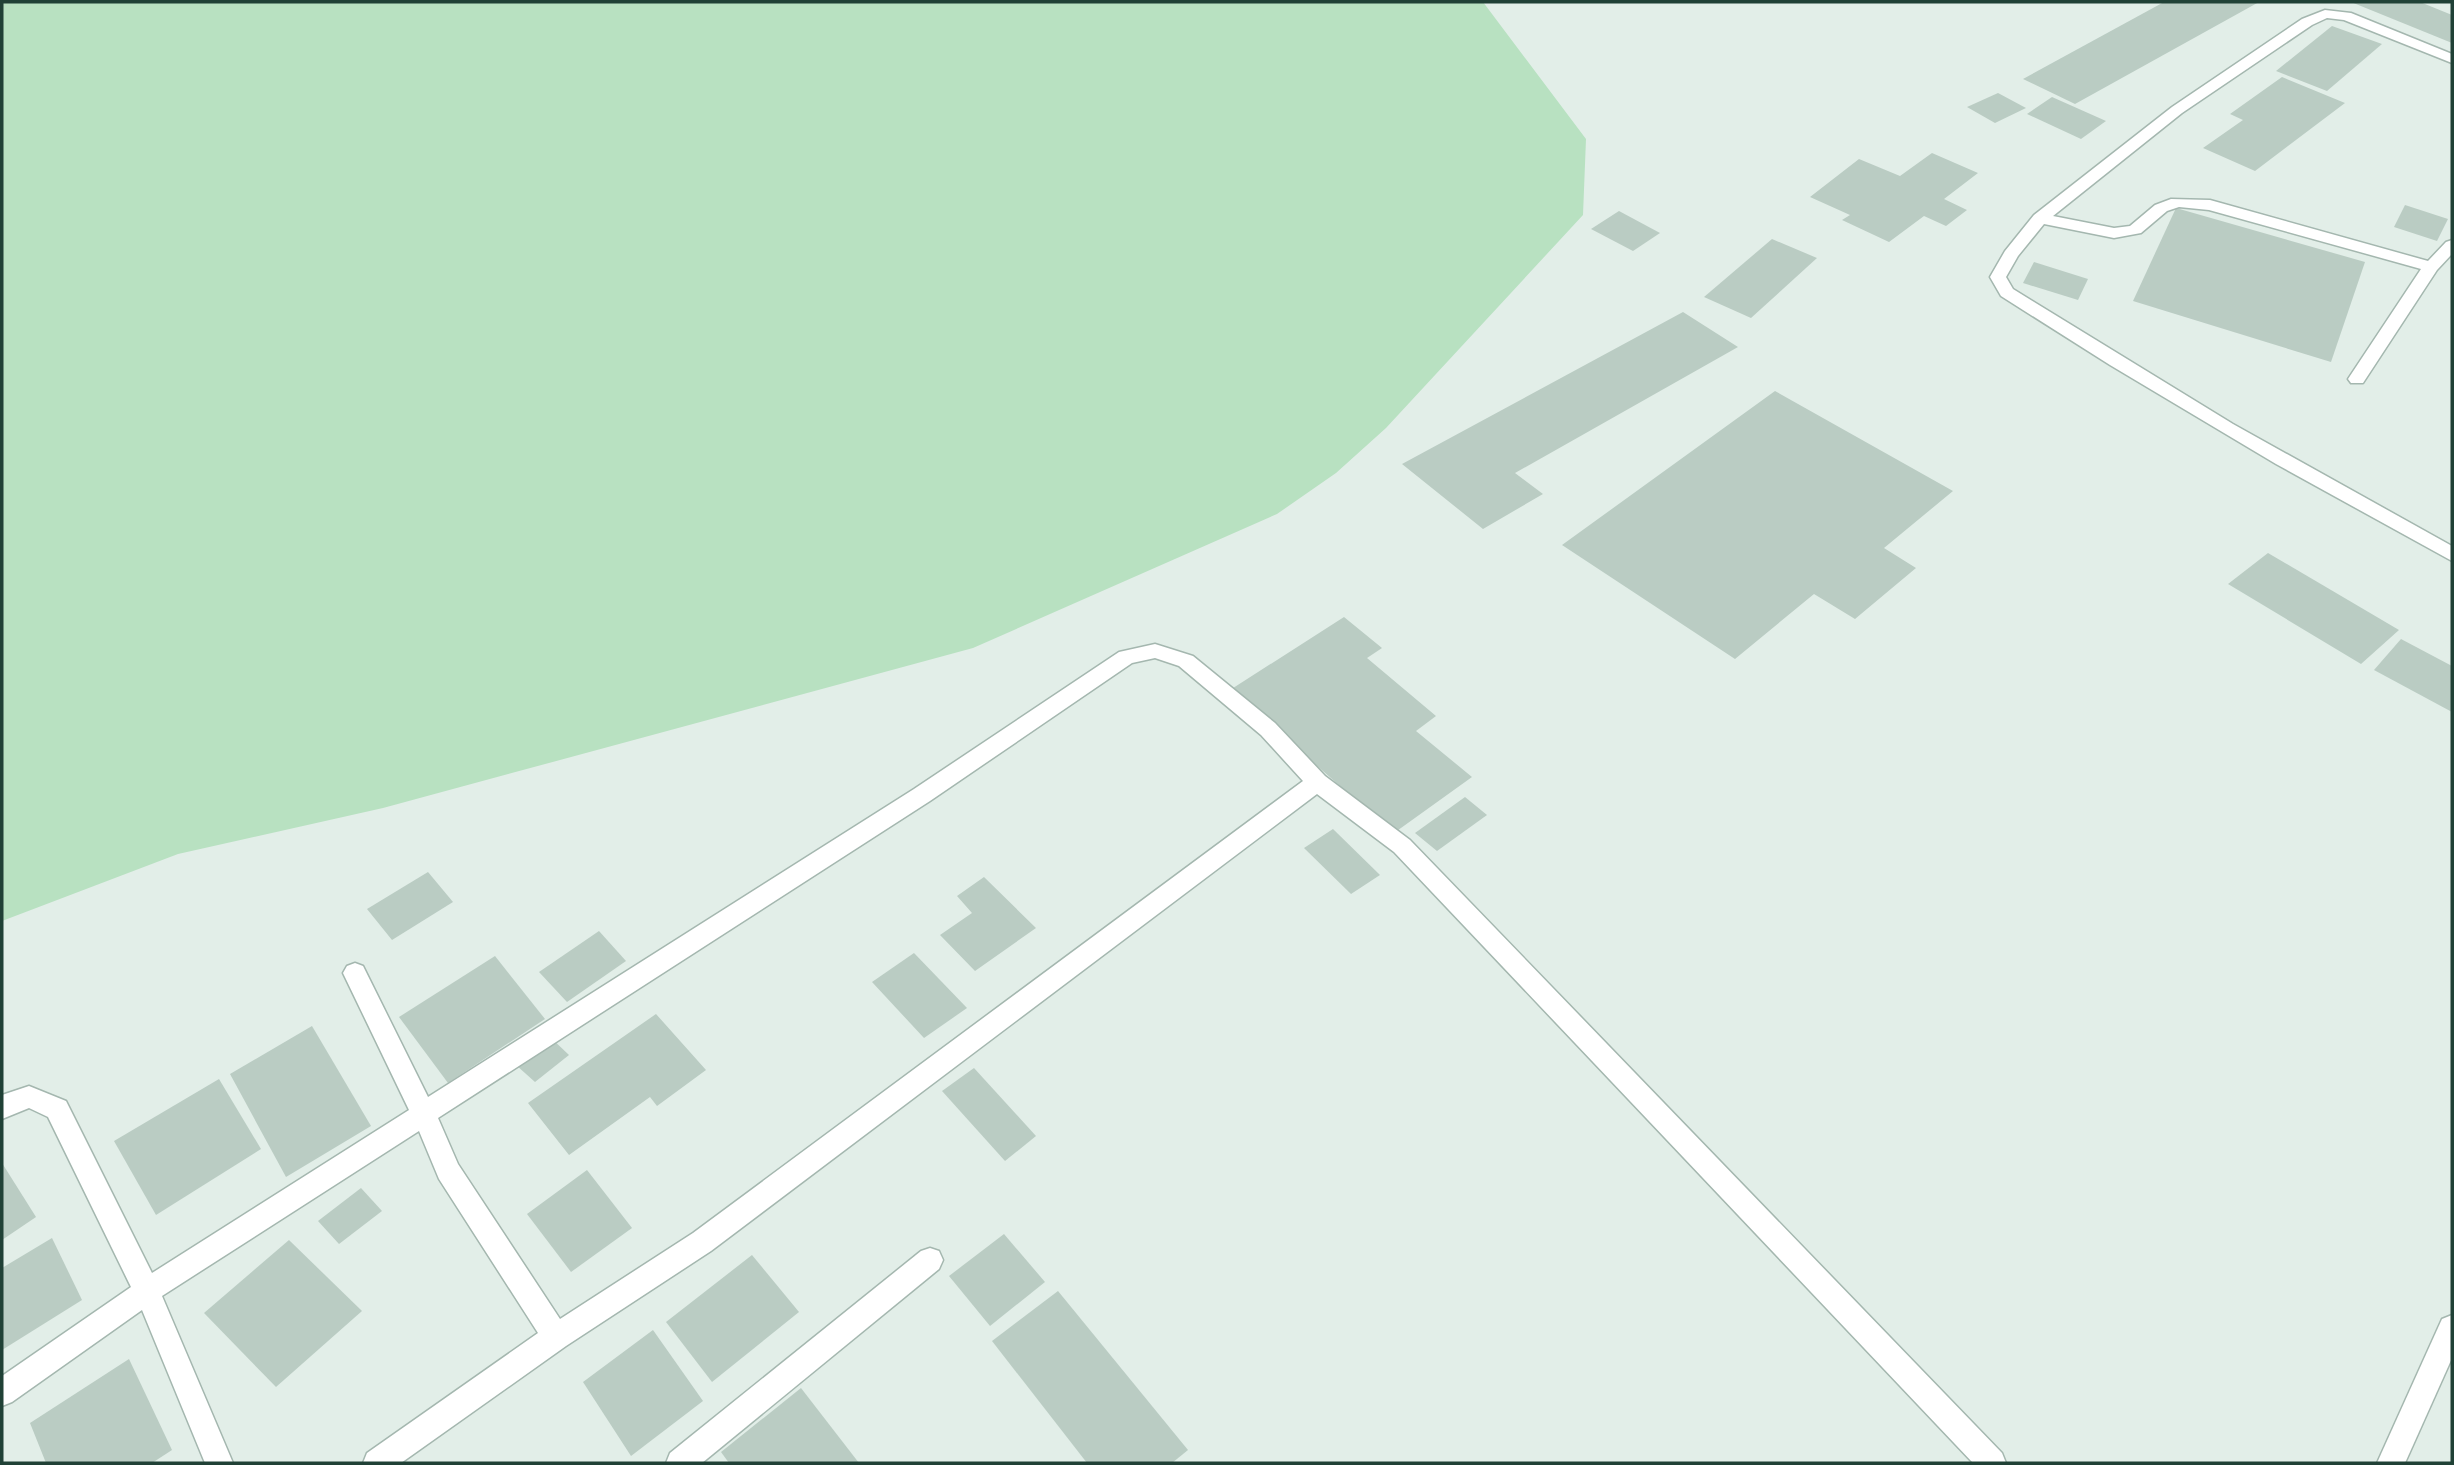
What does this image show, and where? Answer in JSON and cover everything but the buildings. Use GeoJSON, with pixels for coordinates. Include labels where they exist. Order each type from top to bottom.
{"type":"FeatureCollection","features":[{"type":"Feature","properties":{"kind":"street"},"geometry":{"type":"LineString","coordinates":[[2452,60],[2346,16],[2325,14],[2307,22],[2177,110],[2040,218],[2011,254],[1998,277],[2007,292],[2119,364],[2301,472],[2452,554]]}},
{"type":"Feature","properties":{"kind":"street"},"geometry":{"type":"LineString","coordinates":[[2040,218],[2114,233],[2135,230],[2161,208],[2177,202],[2210,205],[2431,267]]}},
{"type":"Feature","properties":{"kind":"street"},"geometry":{"type":"LineString","coordinates":[[2357,379],[2431,267],[2452,246]]}},
{"type":"Feature","properties":{"kind":"street"},"geometry":{"type":"LineString","coordinates":[[2,1392],[147,1291],[425,1116],[512,1057],[922,795],[1126,657],[1155,651],[1186,661],[1268,729],[1317,782],[1402,846],[1992,1463]]}},
{"type":"Feature","properties":{"kind":"street"},"geometry":{"type":"LineString","coordinates":[[377,1463],[556,1337],[702,1242],[1317,782]]}},
{"type":"Feature","properties":{"kind":"street"},"geometry":{"type":"LineString","coordinates":[[355,973],[425,1116],[448,1171],[556,1337]]}},
{"type":"Feature","properties":{"kind":"street"},"geometry":{"type":"LineString","coordinates":[[2,1108],[18,1097],[37,1097],[57,1109],[147,1291],[219,1463]]}},
{"type":"Feature","properties":{"kind":"street"},"geometry":{"type":"LineString","coordinates":[[680,1463],[930,1260]]}},
{"type":"Feature","properties":{"kind":"street"},"geometry":{"type":"LineString","coordinates":[[2391,1463],[2452,1328]]}},
{"type":"Feature","properties":{"kind":"green space"},"geometry":{"type":"Polygon","coordinates":[[[2,2],[1483,2],[1586,139],[1583,215],[1386,428],[1336,473],[1277,514],[973,648],[383,808],[178,854],[2,921],[2,2]]]}}]}
